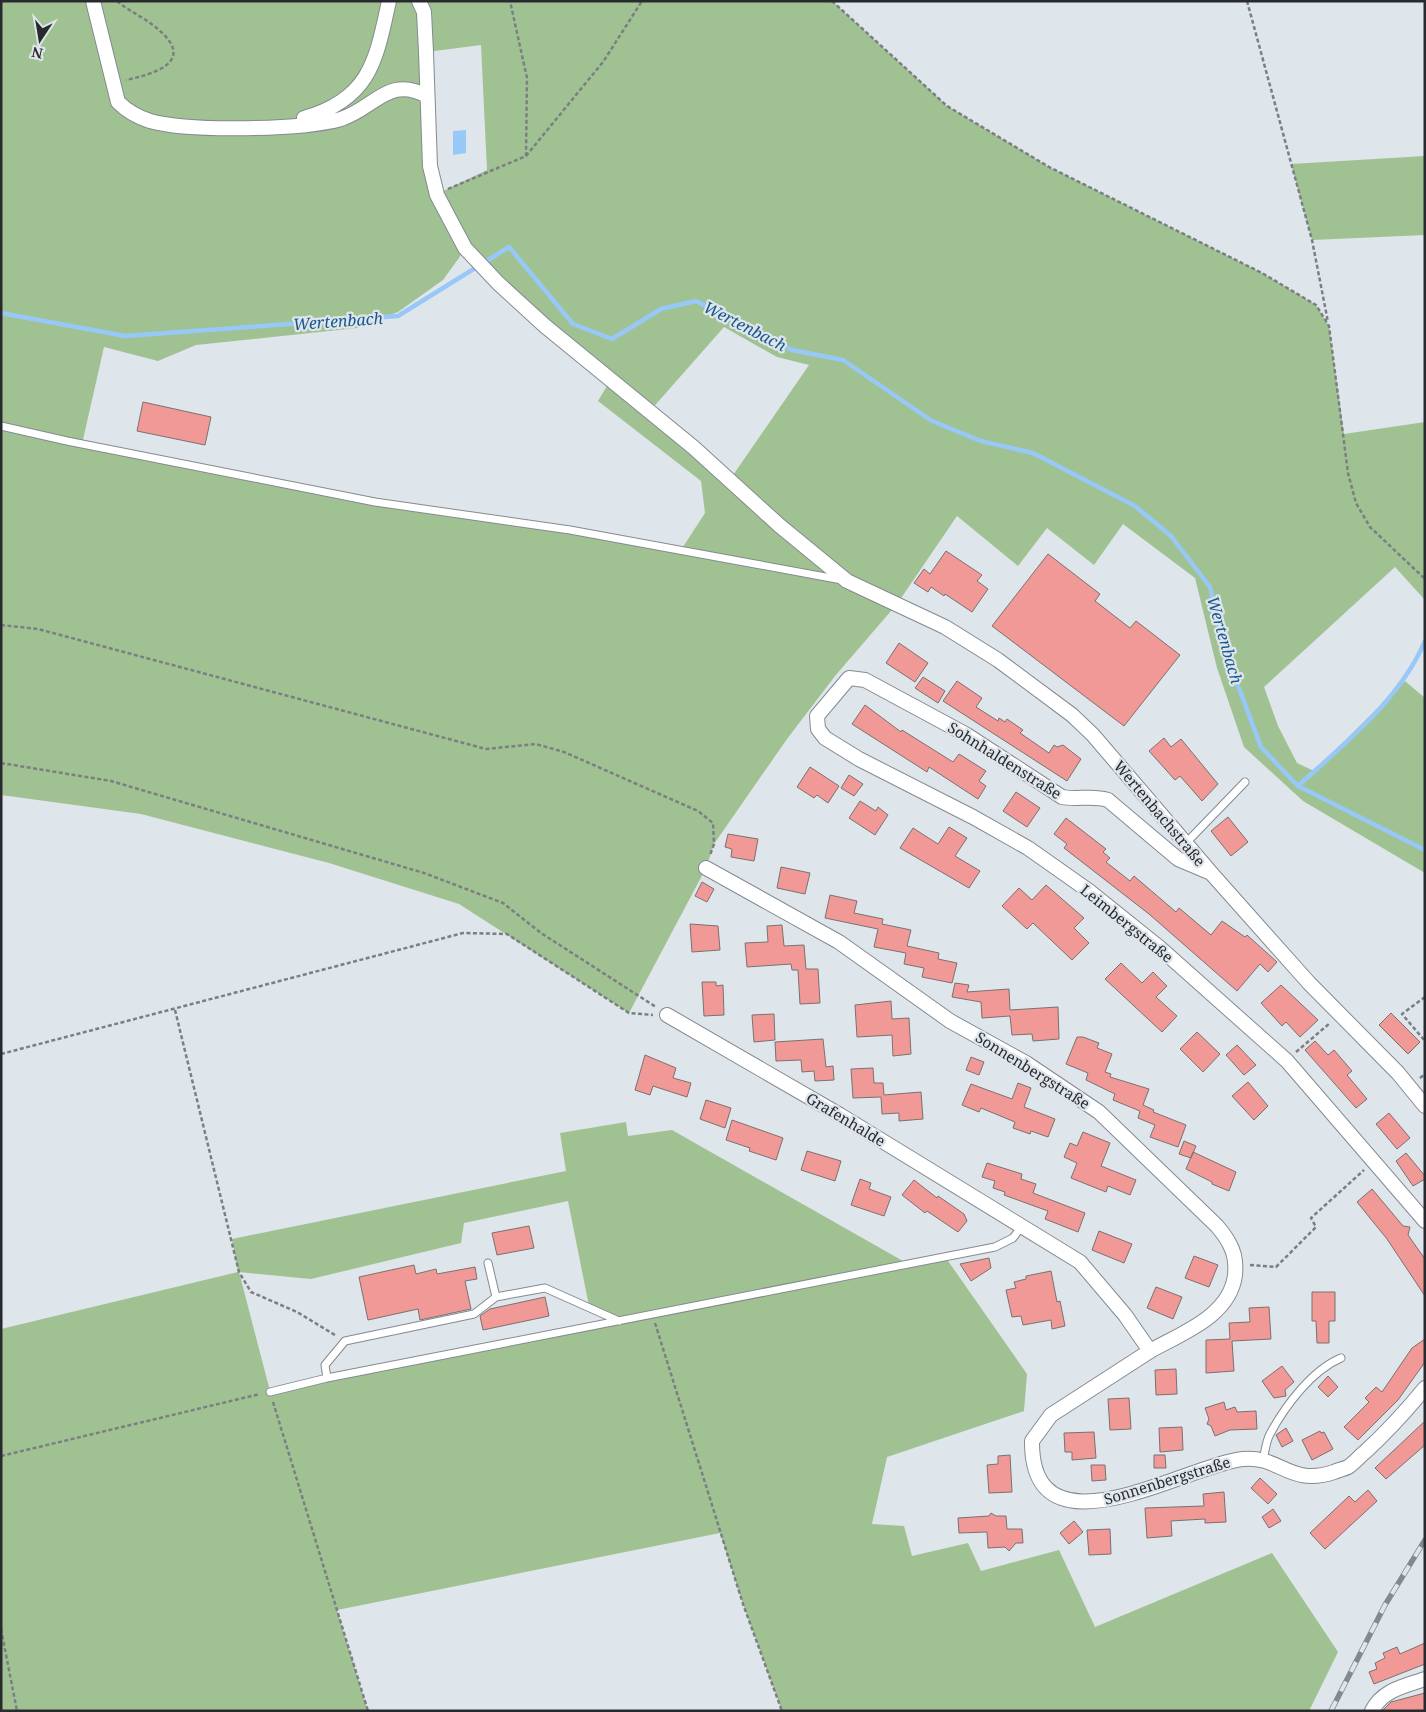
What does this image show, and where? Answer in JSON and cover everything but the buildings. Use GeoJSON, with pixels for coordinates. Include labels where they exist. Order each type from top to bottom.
{"type":"FeatureCollection","features":[{"type":"Feature","properties":{"kind":"street"},"geometry":{"type":"LineString","coordinates":[[93,1],[118,102],[128,112],[151,121],[212,127],[277,126],[341,119],[383,94],[401,88],[416,90],[427,96]]}},
{"type":"Feature","properties":{"kind":"street"},"geometry":{"type":"LineString","coordinates":[[277,126],[332,108],[350,96],[367,75],[379,49],[389,1]]}},
{"type":"Feature","properties":{"kind":"street","name":"Wertenbachstraße"},"geometry":{"type":"LineString","coordinates":[[418,1],[424,12],[430,166],[437,194],[466,248],[498,283],[610,380],[693,447],[773,520],[847,581],[945,628],[998,660],[1048,696],[1093,735],[1212,874],[1309,983],[1398,1073],[1425,1106]]}},
{"type":"Feature","properties":{"kind":"street","name":"Sohnhaldenstraße"},"geometry":{"type":"LineString","coordinates":[[845,682],[849,678],[865,680],[967,735],[1062,797],[1078,800],[1097,797],[1108,800],[1178,858],[1212,874]]}},
{"type":"Feature","properties":{"kind":"street","name":"Leimbergstraße"},"geometry":{"type":"LineString","coordinates":[[845,682],[817,716],[818,729],[826,738],[859,759],[973,817],[1036,853],[1089,891],[1160,948],[1287,1061],[1425,1221]]}},
{"type":"Feature","properties":{"kind":"street","name":"Sonnenbergstraße"},"geometry":{"type":"LineString","coordinates":[[706,868],[839,942],[950,1021],[1026,1062],[1099,1112],[1217,1226],[1231,1246],[1236,1264],[1234,1282],[1220,1308],[1051,1415],[1032,1441],[1034,1471],[1039,1482],[1063,1499],[1097,1501],[1152,1488],[1227,1461],[1247,1458],[1263,1460],[1309,1478],[1324,1475],[1348,1467],[1394,1424],[1425,1388]]}},
{"type":"Feature","properties":{"kind":"street","name":"Grafenhalde"},"geometry":{"type":"LineString","coordinates":[[668,1015],[840,1115],[1022,1226]]}},
{"type":"Feature","properties":{"kind":"street"},"geometry":{"type":"LineString","coordinates":[[1022,1226],[1080,1262],[1125,1315],[1150,1351]]}},
{"type":"Feature","properties":{"kind":"street"},"geometry":{"type":"LineString","coordinates":[[1372,1711],[1384,1694],[1425,1679]]}},
{"type":"Feature","properties":{"kind":"lane"},"geometry":{"type":"LineString","coordinates":[[1,426],[67,441],[375,502],[570,530],[847,581]]}},
{"type":"Feature","properties":{"kind":"lane"},"geometry":{"type":"LineString","coordinates":[[1186,843],[1244,782]]}},
{"type":"Feature","properties":{"kind":"lane"},"geometry":{"type":"LineString","coordinates":[[270,1392],[327,1378],[995,1247],[1013,1238],[1022,1226]]}},
{"type":"Feature","properties":{"kind":"lane"},"geometry":{"type":"LineString","coordinates":[[488,1264],[496,1297]]}},
{"type":"Feature","properties":{"kind":"lane"},"geometry":{"type":"LineString","coordinates":[[327,1378],[325,1365],[345,1341],[474,1314],[496,1297],[545,1288],[619,1321]]}},
{"type":"Feature","properties":{"kind":"lane"},"geometry":{"type":"LineString","coordinates":[[1263,1460],[1270,1435],[1300,1391],[1326,1364],[1341,1358]]}},
{"type":"Feature","properties":{"kind":"path"},"geometry":{"type":"LineString","coordinates":[[113,83],[160,71],[168,65],[174,56],[173,45],[159,29],[131,13],[117,1]]}},
{"type":"Feature","properties":{"kind":"path"},"geometry":{"type":"LineString","coordinates":[[510,1],[527,78],[526,156]]}},
{"type":"Feature","properties":{"kind":"path"},"geometry":{"type":"LineString","coordinates":[[437,194],[465,180],[526,156],[603,62],[642,1]]}},
{"type":"Feature","properties":{"kind":"path"},"geometry":{"type":"LineString","coordinates":[[832,1],[947,106],[1049,167],[1262,273],[1316,305],[1329,326]]}},
{"type":"Feature","properties":{"kind":"path"},"geometry":{"type":"LineString","coordinates":[[1247,1],[1312,240],[1329,326],[1348,473],[1356,503],[1370,527],[1425,579]]}},
{"type":"Feature","properties":{"kind":"path"},"geometry":{"type":"LineString","coordinates":[[1,625],[38,630],[486,749],[536,744],[564,752],[698,811],[713,823],[714,844],[706,868]]}},
{"type":"Feature","properties":{"kind":"path"},"geometry":{"type":"LineString","coordinates":[[1,763],[111,781],[433,876],[503,903],[541,933],[668,1015]]}},
{"type":"Feature","properties":{"kind":"path"},"geometry":{"type":"LineString","coordinates":[[1,1054],[175,1010],[463,932],[507,934],[628,1014],[668,1015]]}},
{"type":"Feature","properties":{"kind":"path"},"geometry":{"type":"LineString","coordinates":[[1425,997],[1402,1014],[1425,1041]]}},
{"type":"Feature","properties":{"kind":"path"},"geometry":{"type":"LineString","coordinates":[[175,1010],[239,1272],[250,1292],[297,1312],[345,1341]]}},
{"type":"Feature","properties":{"kind":"path"},"geometry":{"type":"LineString","coordinates":[[1287,1061],[1340,1013]]}},
{"type":"Feature","properties":{"kind":"path"},"geometry":{"type":"LineString","coordinates":[[1236,1264],[1276,1267],[1316,1227],[1311,1218],[1374,1161]]}},
{"type":"Feature","properties":{"kind":"path"},"geometry":{"type":"LineString","coordinates":[[652,1314],[743,1604],[782,1711]]}},
{"type":"Feature","properties":{"kind":"path"},"geometry":{"type":"LineString","coordinates":[[1,1456],[270,1392],[368,1711]]}},
{"type":"Feature","properties":{"kind":"path"},"geometry":{"type":"LineString","coordinates":[[1,1629],[17,1711]]}},
{"type":"Feature","properties":{"kind":"green space"},"geometry":{"type":"Polygon","coordinates":[[[1,1],[832,1],[947,106],[1049,167],[1262,273],[1316,305],[1329,326],[1344,434],[1425,422],[1425,600],[1395,567],[1264,687],[1278,726],[1297,763],[1314,771],[1405,681],[1425,698],[1425,873],[1303,801],[1244,747],[1217,668],[1195,578],[1123,524],[1094,565],[1047,528],[1018,566],[957,516],[897,604],[835,676],[787,739],[714,844],[706,868],[629,1013],[459,904],[329,863],[141,814],[1,795],[1,1]],[[481,45],[427,52],[437,194],[487,170],[481,45]],[[466,248],[443,280],[398,312],[357,328],[196,345],[158,361],[104,347],[82,444],[274,483],[681,550],[705,513],[701,481],[598,401],[610,381],[466,248]],[[724,327],[650,411],[729,481],[809,365],[777,357],[724,327]]]}},
{"type":"Feature","properties":{"kind":"green space"},"geometry":{"type":"Polygon","coordinates":[[[1425,156],[1425,235],[1312,240],[1291,164],[1425,156]]]}},
{"type":"Feature","properties":{"kind":"green space"},"geometry":{"type":"Polygon","coordinates":[[[626,1122],[628,1136],[672,1130],[910,1265],[946,1258],[1027,1374],[1024,1411],[887,1457],[872,1524],[904,1526],[912,1556],[968,1543],[981,1571],[1059,1550],[1095,1627],[1272,1553],[1338,1652],[1309,1711],[782,1711],[743,1604],[720,1533],[337,1610],[368,1711],[1,1711],[1,1329],[238,1272],[232,1239],[566,1171],[560,1133],[626,1122]],[[568,1201],[464,1223],[461,1243],[311,1279],[239,1272],[270,1391],[618,1321],[589,1306],[568,1201]]]}},
{"type":"Feature","properties":{"kind":"water"},"geometry":{"type":"Polygon","coordinates":[[[466,130],[466,153],[453,155],[453,131],[466,130]]]}},
{"type":"Feature","properties":{"kind":"waterway","name":"Wertenbach"},"geometry":{"type":"LineString","coordinates":[[1,313],[125,336],[398,316],[509,247],[573,324],[612,339],[661,309],[696,301],[792,350],[843,360],[932,421],[981,441],[1033,453],[1135,506],[1171,536],[1210,587],[1225,651],[1261,747],[1298,786],[1425,850]]}},
{"type":"Feature","properties":{"kind":"waterway"},"geometry":{"type":"LineString","coordinates":[[1298,786],[1352,737],[1386,702],[1401,683],[1425,641]]}},
{"type":"Feature","properties":{"kind":"railway"},"geometry":{"type":"LineString","coordinates":[[1331,1711],[1385,1605],[1425,1540]]}}]}
